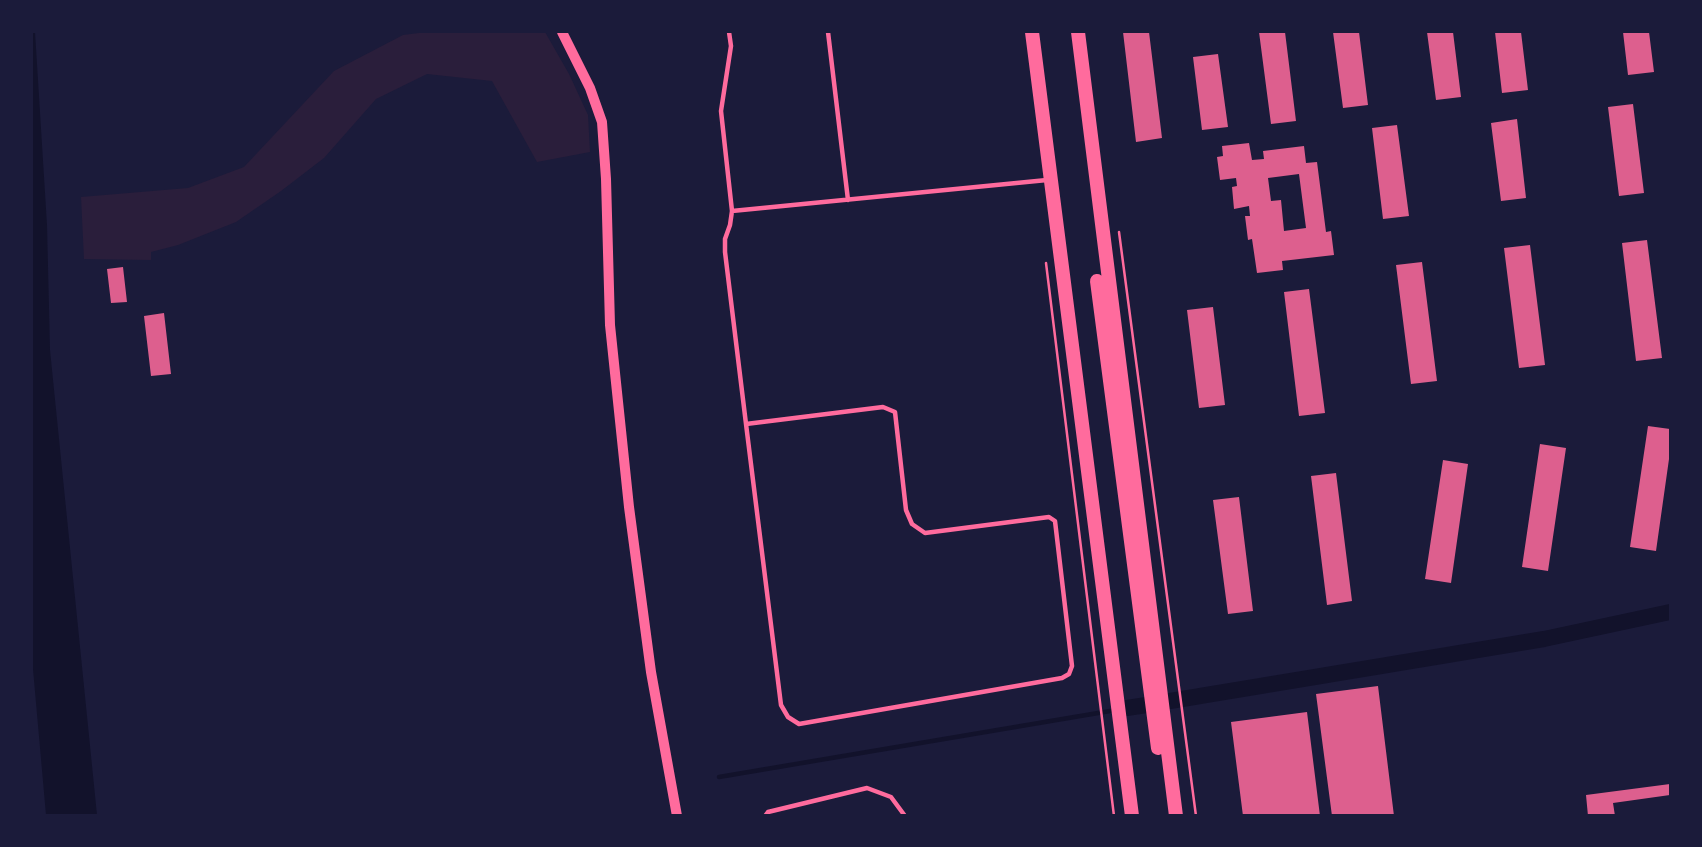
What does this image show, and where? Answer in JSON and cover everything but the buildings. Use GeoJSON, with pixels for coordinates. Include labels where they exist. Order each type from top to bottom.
{"type":"FeatureCollection","features":[{"type":"Feature","properties":{"kind":"main road"},"geometry":{"type":"LineString","coordinates":[[1032,32],[1132,816]]}},
{"type":"Feature","properties":{"kind":"main road"},"geometry":{"type":"LineString","coordinates":[[1078,32],[1176,816]]}},
{"type":"Feature","properties":{"kind":"main road"},"geometry":{"type":"LineString","coordinates":[[1097,281],[1168,816]]}},
{"type":"Feature","properties":{"kind":"street"},"geometry":{"type":"LineString","coordinates":[[562,32],[590,88],[601,122],[606,179],[610,325],[629,507],[651,672],[677,816]]}},
{"type":"Feature","properties":{"kind":"lane"},"geometry":{"type":"LineString","coordinates":[[729,32],[731,46],[722,111],[732,211],[725,239],[725,252],[746,424],[781,705],[789,717],[799,724],[1062,678],[1069,674],[1072,666],[1055,521],[1049,517],[925,533],[912,524],[906,510],[895,412],[883,407],[746,424]]}},
{"type":"Feature","properties":{"kind":"lane"},"geometry":{"type":"LineString","coordinates":[[828,32],[848,200]]}},
{"type":"Feature","properties":{"kind":"lane"},"geometry":{"type":"LineString","coordinates":[[732,211],[1052,180]]}},
{"type":"Feature","properties":{"kind":"lane"},"geometry":{"type":"LineString","coordinates":[[765,816],[768,812],[867,789],[891,797],[905,816]]}},
{"type":"Feature","properties":{"kind":"path"},"geometry":{"type":"LineString","coordinates":[[1118,225],[1196,816]]}},
{"type":"Feature","properties":{"kind":"path"},"geometry":{"type":"LineString","coordinates":[[1044,251],[1114,816]]}},
{"type":"Feature","properties":{"kind":"shaded area"},"geometry":{"type":"Polygon","coordinates":[[[32,32],[35,32],[47,225],[50,350],[97,815],[46,815],[32,658],[32,32]]]}},
{"type":"Feature","properties":{"kind":"shaded area"},"geometry":{"type":"Polygon","coordinates":[[[427,32],[545,32],[588,115],[590,152],[537,162],[492,81],[427,74],[376,99],[324,158],[236,222],[178,245],[151,252],[151,260],[84,259],[81,197],[188,188],[244,167],[334,71],[403,35],[427,32]]]}},
{"type":"Feature","properties":{"kind":"waterway"},"geometry":{"type":"LineString","coordinates":[[1170,701],[1544,639],[1670,612]]}},
{"type":"Feature","properties":{"kind":"waterway"},"geometry":{"type":"LineString","coordinates":[[1127,708],[1153,704]]}},
{"type":"Feature","properties":{"kind":"waterway"},"geometry":{"type":"LineString","coordinates":[[719,777],[1110,711]]}}]}
